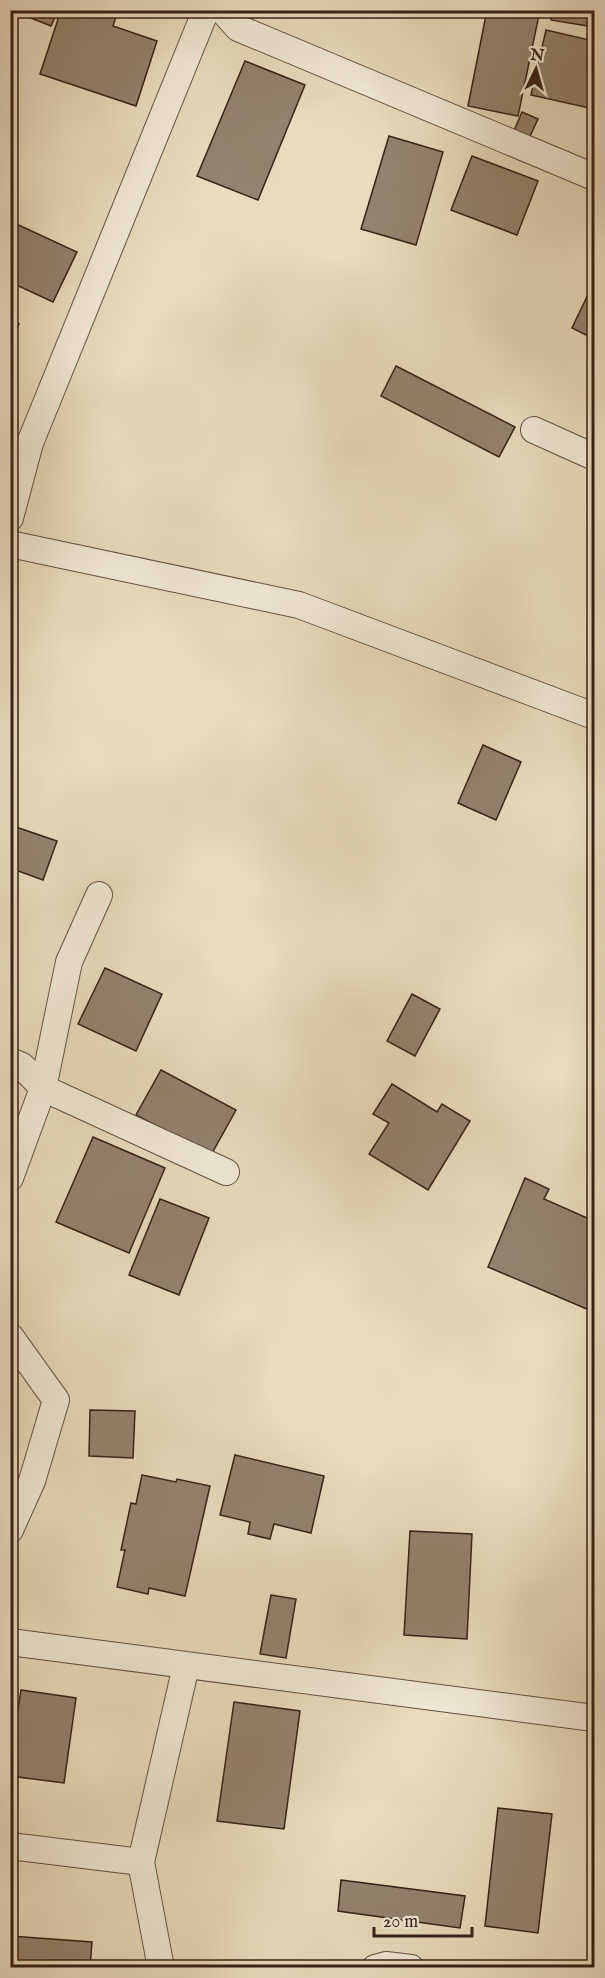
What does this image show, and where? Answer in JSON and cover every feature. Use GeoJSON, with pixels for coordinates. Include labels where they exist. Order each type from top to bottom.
{"type":"FeatureCollection","features":[{"type":"Feature","properties":{"kind":"street"},"geometry":{"type":"LineString","coordinates":[[10,518],[30,442],[206,10]]}},
{"type":"Feature","properties":{"kind":"street"},"geometry":{"type":"LineString","coordinates":[[222,10],[238,28],[594,177]]}},
{"type":"Feature","properties":{"kind":"street"},"geometry":{"type":"LineString","coordinates":[[534,430],[594,457]]}},
{"type":"Feature","properties":{"kind":"street"},"geometry":{"type":"LineString","coordinates":[[10,544],[299,605],[594,716]]}},
{"type":"Feature","properties":{"kind":"street"},"geometry":{"type":"LineString","coordinates":[[10,1178],[43,1088],[69,962],[99,895]]}},
{"type":"Feature","properties":{"kind":"street"},"geometry":{"type":"LineString","coordinates":[[10,1061],[22,1066],[43,1088],[226,1172]]}},
{"type":"Feature","properties":{"kind":"street"},"geometry":{"type":"LineString","coordinates":[[10,1336],[56,1400],[32,1481],[10,1530]]}},
{"type":"Feature","properties":{"kind":"street"},"geometry":{"type":"LineString","coordinates":[[10,1642],[594,1718]]}},
{"type":"Feature","properties":{"kind":"street"},"geometry":{"type":"LineString","coordinates":[[161,1968],[141,1862],[186,1666]]}},
{"type":"Feature","properties":{"kind":"street"},"geometry":{"type":"LineString","coordinates":[[10,1846],[141,1862]]}},
{"type":"Feature","properties":{"kind":"street"},"geometry":{"type":"LineString","coordinates":[[375,1968],[386,1965],[411,1968]]}},
{"type":"Feature","properties":{"kind":"building"},"geometry":{"type":"Polygon","coordinates":[[[23,10],[58,10],[51,26],[21,14],[23,10]]]}},
{"type":"Feature","properties":{"kind":"building"},"geometry":{"type":"Polygon","coordinates":[[[61,10],[118,10],[113,26],[157,41],[136,106],[40,74],[61,10]]]}},
{"type":"Feature","properties":{"kind":"building"},"geometry":{"type":"Polygon","coordinates":[[[487,10],[540,10],[518,116],[468,106],[487,10]]]}},
{"type":"Feature","properties":{"kind":"building"},"geometry":{"type":"Polygon","coordinates":[[[553,10],[594,11],[594,27],[551,20],[553,10]]]}},
{"type":"Feature","properties":{"kind":"building"},"geometry":{"type":"Polygon","coordinates":[[[546,30],[594,41],[594,109],[531,95],[546,30]]]}},
{"type":"Feature","properties":{"kind":"building"},"geometry":{"type":"Polygon","coordinates":[[[245,61],[305,85],[258,200],[197,176],[245,61]]]}},
{"type":"Feature","properties":{"kind":"building"},"geometry":{"type":"Polygon","coordinates":[[[522,112],[538,119],[526,145],[511,138],[522,112]]]}},
{"type":"Feature","properties":{"kind":"building"},"geometry":{"type":"Polygon","coordinates":[[[389,136],[443,152],[416,245],[361,229],[389,136]]]}},
{"type":"Feature","properties":{"kind":"building"},"geometry":{"type":"Polygon","coordinates":[[[472,156],[538,181],[517,235],[451,210],[472,156]]]}},
{"type":"Feature","properties":{"kind":"building"},"geometry":{"type":"Polygon","coordinates":[[[10,221],[77,252],[53,302],[10,282],[10,221]]]}},
{"type":"Feature","properties":{"kind":"building"},"geometry":{"type":"Polygon","coordinates":[[[594,282],[594,339],[572,328],[594,282]]]}},
{"type":"Feature","properties":{"kind":"building"},"geometry":{"type":"Polygon","coordinates":[[[10,320],[19,324],[10,345],[10,320]]]}},
{"type":"Feature","properties":{"kind":"building"},"geometry":{"type":"Polygon","coordinates":[[[396,366],[515,427],[499,457],[381,396],[396,366]]]}},
{"type":"Feature","properties":{"kind":"building"},"geometry":{"type":"Polygon","coordinates":[[[483,745],[521,762],[496,820],[458,803],[483,745]]]}},
{"type":"Feature","properties":{"kind":"building"},"geometry":{"type":"Polygon","coordinates":[[[10,825],[57,841],[43,880],[10,868],[10,825]]]}},
{"type":"Feature","properties":{"kind":"building"},"geometry":{"type":"Polygon","coordinates":[[[105,968],[162,994],[136,1051],[78,1024],[105,968]]]}},
{"type":"Feature","properties":{"kind":"building"},"geometry":{"type":"Polygon","coordinates":[[[412,994],[440,1009],[415,1056],[387,1041],[412,994]]]}},
{"type":"Feature","properties":{"kind":"building"},"geometry":{"type":"Polygon","coordinates":[[[161,1070],[236,1110],[211,1155],[136,1115],[161,1070]]]}},
{"type":"Feature","properties":{"kind":"building"},"geometry":{"type":"Polygon","coordinates":[[[392,1084],[437,1112],[442,1104],[470,1121],[428,1190],[369,1154],[389,1123],[373,1114],[392,1084]]]}},
{"type":"Feature","properties":{"kind":"building"},"geometry":{"type":"Polygon","coordinates":[[[93,1137],[165,1168],[129,1253],[56,1222],[93,1137]]]}},
{"type":"Feature","properties":{"kind":"building"},"geometry":{"type":"Polygon","coordinates":[[[525,1178],[549,1189],[544,1199],[594,1221],[594,1312],[488,1267],[525,1178]]]}},
{"type":"Feature","properties":{"kind":"building"},"geometry":{"type":"Polygon","coordinates":[[[160,1199],[209,1218],[179,1295],[129,1275],[160,1199]]]}},
{"type":"Feature","properties":{"kind":"building"},"geometry":{"type":"Polygon","coordinates":[[[90,1410],[135,1411],[133,1458],[89,1456],[90,1410]]]}},
{"type":"Feature","properties":{"kind":"building"},"geometry":{"type":"Polygon","coordinates":[[[235,1455],[324,1476],[311,1533],[274,1524],[270,1539],[248,1534],[250,1522],[220,1515],[235,1455]]]}},
{"type":"Feature","properties":{"kind":"building"},"geometry":{"type":"Polygon","coordinates":[[[142,1475],[210,1486],[185,1596],[149,1588],[148,1594],[117,1587],[125,1550],[121,1550],[131,1503],[136,1504],[142,1475]]]}},
{"type":"Feature","properties":{"kind":"building"},"geometry":{"type":"Polygon","coordinates":[[[410,1531],[472,1534],[467,1639],[404,1635],[410,1531]]]}},
{"type":"Feature","properties":{"kind":"building"},"geometry":{"type":"Polygon","coordinates":[[[271,1595],[296,1599],[286,1658],[260,1654],[271,1595]]]}},
{"type":"Feature","properties":{"kind":"building"},"geometry":{"type":"Polygon","coordinates":[[[21,1690],[76,1698],[64,1783],[10,1776],[10,1760],[21,1690]]]}},
{"type":"Feature","properties":{"kind":"building"},"geometry":{"type":"Polygon","coordinates":[[[234,1702],[300,1711],[284,1829],[217,1821],[234,1702]]]}},
{"type":"Feature","properties":{"kind":"building"},"geometry":{"type":"Polygon","coordinates":[[[498,1808],[552,1814],[538,1933],[485,1926],[498,1808]]]}},
{"type":"Feature","properties":{"kind":"building"},"geometry":{"type":"Polygon","coordinates":[[[341,1880],[465,1896],[460,1928],[338,1911],[341,1880]]]}},
{"type":"Feature","properties":{"kind":"building"},"geometry":{"type":"Polygon","coordinates":[[[10,1936],[92,1942],[90,1968],[10,1968],[10,1936]]]}}]}
